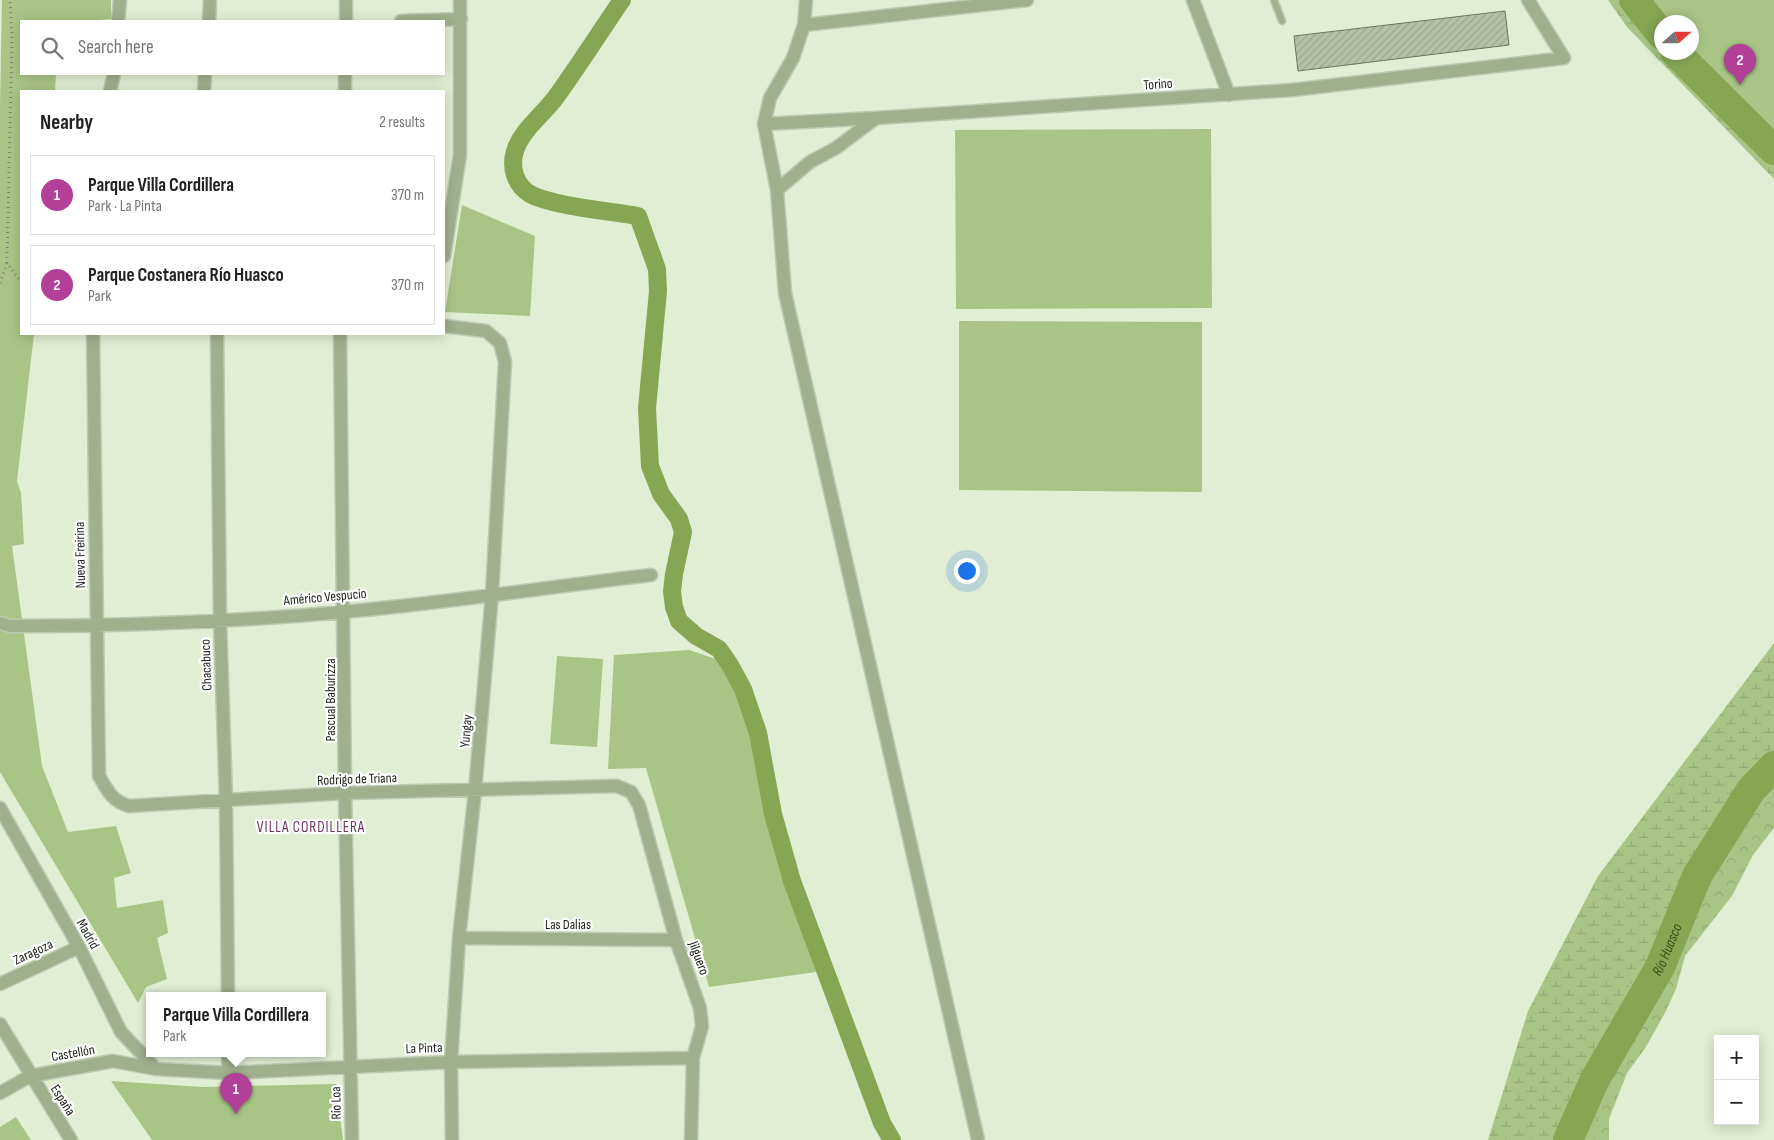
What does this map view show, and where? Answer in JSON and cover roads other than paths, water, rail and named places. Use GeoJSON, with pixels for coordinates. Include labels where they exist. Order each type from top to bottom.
{"type":"FeatureCollection","features":[{"type":"Feature","properties":{"kind":"street"},"geometry":{"type":"LineString","coordinates":[[118,20],[120,0]]}},
{"type":"Feature","properties":{"kind":"street"},"geometry":{"type":"LineString","coordinates":[[209,20],[210,0]]}},
{"type":"Feature","properties":{"kind":"street"},"geometry":{"type":"LineString","coordinates":[[346,0],[346,20]]}},
{"type":"Feature","properties":{"kind":"street"},"geometry":{"type":"LineString","coordinates":[[445,250],[460,155],[460,0]]}},
{"type":"Feature","properties":{"kind":"street"},"geometry":{"type":"LineString","coordinates":[[806,0],[804,25],[793,58],[770,98],[764,124],[776,190],[785,293],[978,1140]]}},
{"type":"Feature","properties":{"kind":"street"},"geometry":{"type":"LineString","coordinates":[[804,25],[923,5],[1027,0]]}},
{"type":"Feature","properties":{"kind":"street"},"geometry":{"type":"LineString","coordinates":[[1193,0],[1228,95]]}},
{"type":"Feature","properties":{"kind":"street","name":"Torino"},"geometry":{"type":"LineString","coordinates":[[764,124],[1292,90],[1564,58],[1528,0]]}},
{"type":"Feature","properties":{"kind":"street"},"geometry":{"type":"LineString","coordinates":[[431,20],[461,19]]}},
{"type":"Feature","properties":{"kind":"street"},"geometry":{"type":"LineString","coordinates":[[110,90],[114,75]]}},
{"type":"Feature","properties":{"kind":"street"},"geometry":{"type":"LineString","coordinates":[[204,90],[205,75]]}},
{"type":"Feature","properties":{"kind":"street"},"geometry":{"type":"LineString","coordinates":[[345,75],[345,90]]}},
{"type":"Feature","properties":{"kind":"street"},"geometry":{"type":"LineString","coordinates":[[776,190],[810,162],[836,148],[876,118]]}},
{"type":"Feature","properties":{"kind":"street","name":"Yungay"},"geometry":{"type":"LineString","coordinates":[[445,326],[486,330],[500,342],[505,362],[492,594],[475,791],[459,938],[451,1062],[452,1140]]}},
{"type":"Feature","properties":{"kind":"street","name":"Nueva Freirina"},"geometry":{"type":"LineString","coordinates":[[93,335],[95,626],[99,776]]}},
{"type":"Feature","properties":{"kind":"street","name":"Chacabuco"},"geometry":{"type":"LineString","coordinates":[[217,335],[220,621],[226,800],[228,992]]}},
{"type":"Feature","properties":{"kind":"street","name":"Pascual Baburizza"},"geometry":{"type":"LineString","coordinates":[[340,335],[350,1066]]}},
{"type":"Feature","properties":{"kind":"street","name":"Américo Vespucio"},"geometry":{"type":"LineString","coordinates":[[0,623],[10,626],[95,626],[220,621],[344,612],[651,574]]}},
{"type":"Feature","properties":{"kind":"street","name":"Rodrigo de Triana"},"geometry":{"type":"LineString","coordinates":[[99,776],[117,803],[128,806],[345,793],[617,786],[630,792]]}},
{"type":"Feature","properties":{"kind":"street","name":"Jilguero"},"geometry":{"type":"LineString","coordinates":[[630,792],[639,805],[676,940],[700,1008],[702,1026],[693,1058],[692,1140]]}},
{"type":"Feature","properties":{"kind":"street","name":"Madrid"},"geometry":{"type":"LineString","coordinates":[[0,808],[79,948],[121,1032],[156,1069]]}},
{"type":"Feature","properties":{"kind":"street","name":"Las Dalias"},"geometry":{"type":"LineString","coordinates":[[459,938],[676,940]]}},
{"type":"Feature","properties":{"kind":"street","name":"Zaragoza"},"geometry":{"type":"LineString","coordinates":[[0,984],[79,948]]}},
{"type":"Feature","properties":{"kind":"street","name":"España"},"geometry":{"type":"LineString","coordinates":[[0,1024],[30,1076],[71,1140]]}},
{"type":"Feature","properties":{"kind":"street"},"geometry":{"type":"LineString","coordinates":[[228,1057],[229,1073]]}},
{"type":"Feature","properties":{"kind":"street","name":"La Pinta"},"geometry":{"type":"LineString","coordinates":[[156,1069],[229,1073],[451,1062],[693,1058]]}},
{"type":"Feature","properties":{"kind":"street","name":"Castellón"},"geometry":{"type":"LineString","coordinates":[[0,1093],[30,1076],[113,1061],[156,1069]]}},
{"type":"Feature","properties":{"kind":"street","name":"Río Loa"},"geometry":{"type":"LineString","coordinates":[[350,1066],[352,1140]]}},
{"type":"Feature","properties":{"kind":"lane"},"geometry":{"type":"LineString","coordinates":[[1274,0],[1282,21]]}},
{"type":"Feature","properties":{"kind":"waterway"},"geometry":{"type":"LineString","coordinates":[[622,0],[551,104],[518,143],[513,163],[515,175],[517,181],[525,190],[540,198],[566,205],[638,216],[657,269],[658,291],[647,408],[650,466],[661,494],[679,519],[683,532],[674,574],[672,591],[674,607],[679,621],[696,636],[719,649],[743,689],[758,733],[773,814],[792,881],[882,1123],[892,1140]]}},
{"type":"Feature","properties":{"kind":"waterway","name":"Río Huasco"},"geometry":{"type":"LineString","coordinates":[[1634,0],[1654,25]]}},
{"type":"Feature","properties":{"kind":"waterway","name":"Río Huasco"},"geometry":{"type":"LineString","coordinates":[[1683,60],[1774,150]]}},
{"type":"Feature","properties":{"kind":"waterway","name":"Río Huasco"},"geometry":{"type":"LineString","coordinates":[[1568,1140],[1594,1081],[1660,967],[1697,876],[1751,790],[1774,766]]}},
{"type":"Feature","properties":{"kind":"place","name":"Parque Costanera Río Huasco"},"geometry":{"type":"Point","coordinates":[1740,85]}},
{"type":"Feature","properties":{"kind":"place","name":"Parque Villa Cordillera"},"geometry":{"type":"Point","coordinates":[236,1114]}},
{"type":"Feature","properties":{"kind":"district","name":"VILLA CORDILLERA"},"geometry":{"type":"Point","coordinates":[311,827]}}]}
